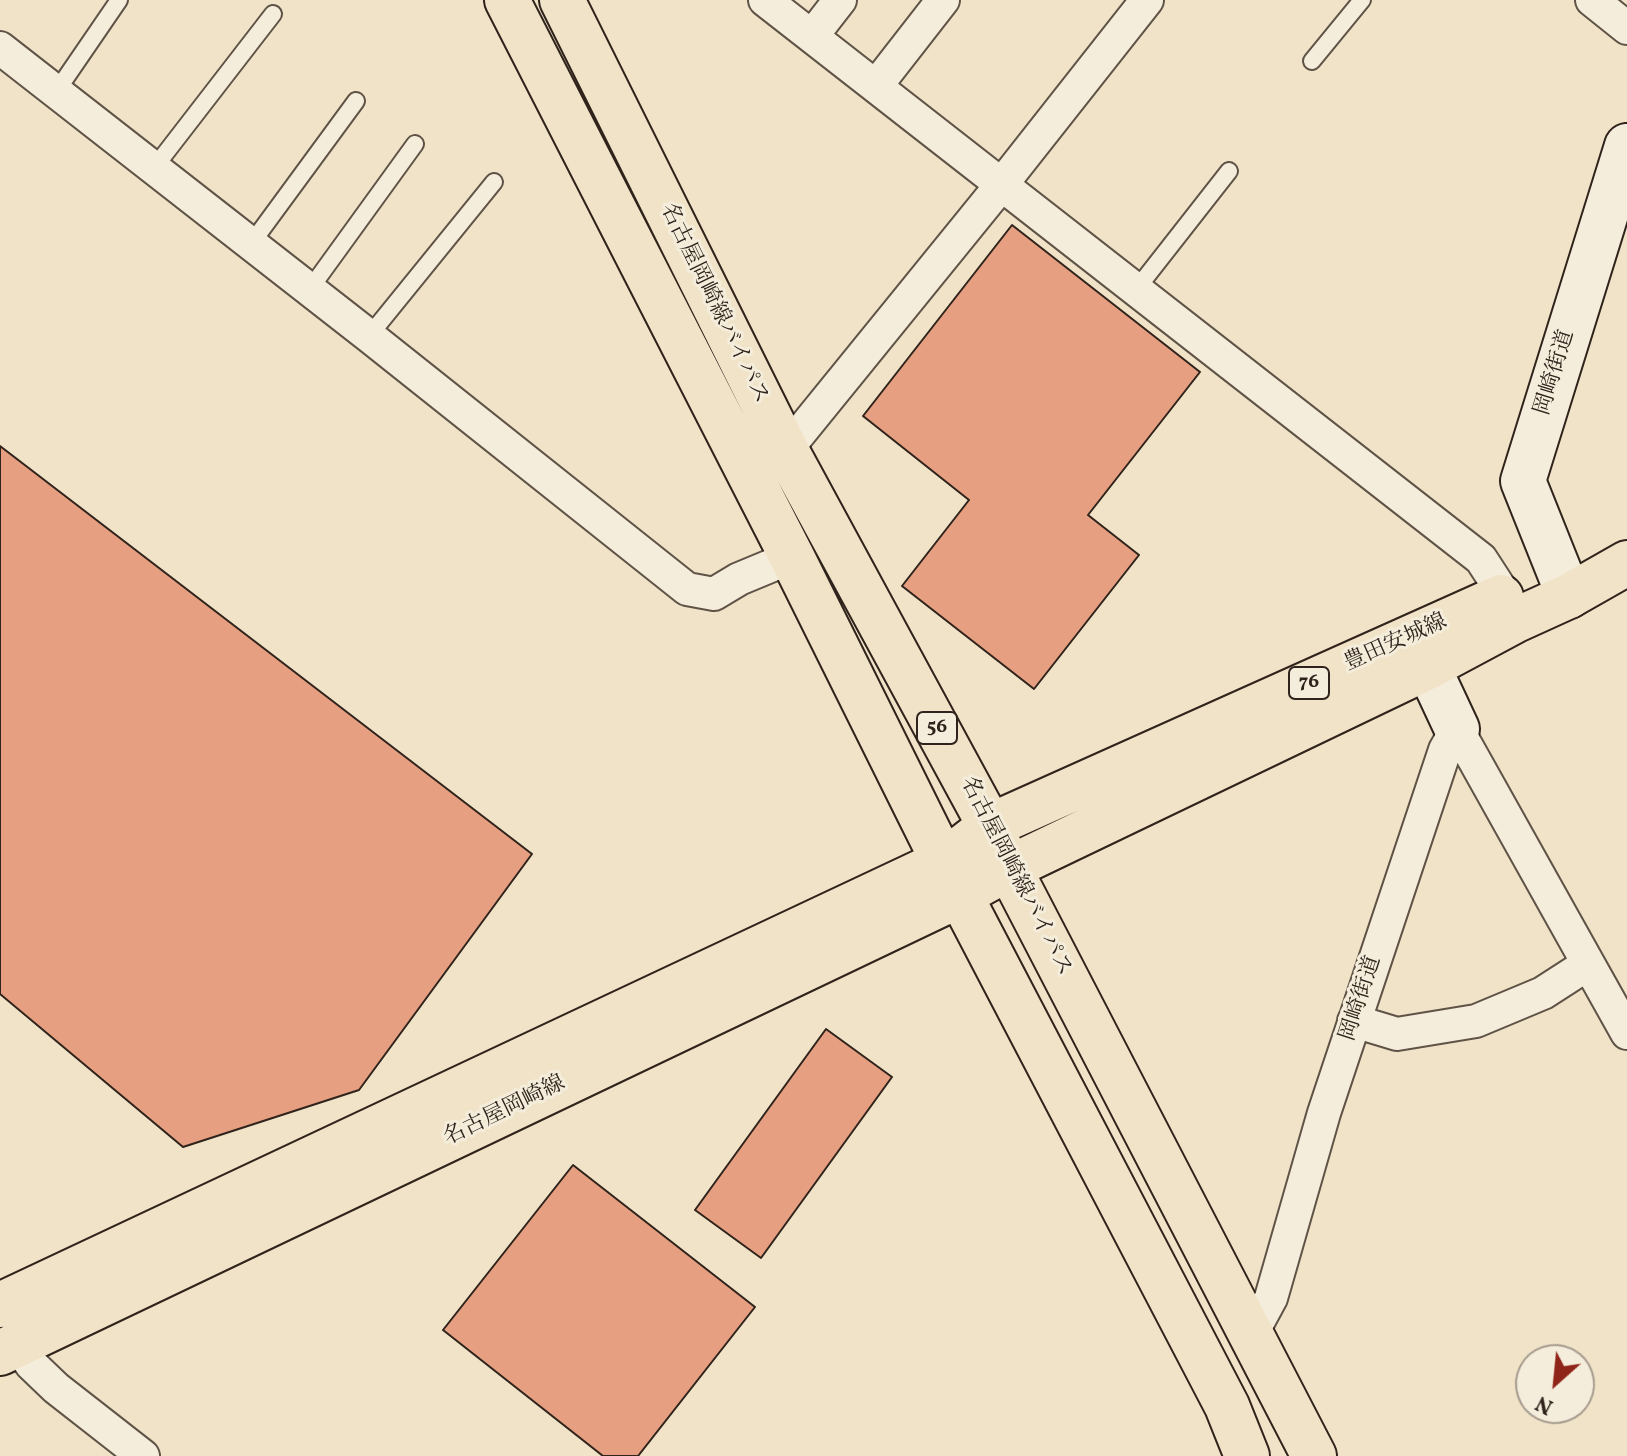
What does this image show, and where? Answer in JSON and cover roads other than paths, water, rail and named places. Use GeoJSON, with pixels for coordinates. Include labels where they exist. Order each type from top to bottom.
{"type":"FeatureCollection","features":[{"type":"Feature","properties":{"kind":"main road","name":"名古屋岡崎線バイパス"},"geometry":{"type":"LineString","coordinates":[[507,0],[953,878],[1227,1406],[1247,1456]]}},
{"type":"Feature","properties":{"kind":"main road","name":"名古屋岡崎線バイパス"},"geometry":{"type":"LineString","coordinates":[[562,0],[786,450],[990,826],[1314,1456]]}},
{"type":"Feature","properties":{"kind":"main road","name":"豊田安城線"},"geometry":{"type":"LineString","coordinates":[[1564,583],[1627,540]]}},
{"type":"Feature","properties":{"kind":"main road","name":"豊田安城線"},"geometry":{"type":"LineString","coordinates":[[990,826],[1564,583],[1627,563]]}},
{"type":"Feature","properties":{"kind":"main road","name":"豊田安城線"},"geometry":{"type":"LineString","coordinates":[[1009,868],[1428,667],[1510,608]]}},
{"type":"Feature","properties":{"kind":"main road","name":"名古屋岡崎線"},"geometry":{"type":"LineString","coordinates":[[9,1350],[953,878],[990,826]]}},
{"type":"Feature","properties":{"kind":"main road","name":"名古屋岡崎線"},"geometry":{"type":"LineString","coordinates":[[0,1305],[953,878],[1009,868]]}},
{"type":"Feature","properties":{"kind":"street"},"geometry":{"type":"LineString","coordinates":[[765,0],[1481,559],[1510,608]]}},
{"type":"Feature","properties":{"kind":"street"},"geometry":{"type":"LineString","coordinates":[[812,36],[840,0]]}},
{"type":"Feature","properties":{"kind":"street"},"geometry":{"type":"LineString","coordinates":[[876,86],[943,0]]}},
{"type":"Feature","properties":{"kind":"street"},"geometry":{"type":"LineString","coordinates":[[786,450],[1147,0]]}},
{"type":"Feature","properties":{"kind":"street"},"geometry":{"type":"LineString","coordinates":[[1592,0],[1627,28]]}},
{"type":"Feature","properties":{"kind":"street"},"geometry":{"type":"LineString","coordinates":[[0,48],[310,289],[687,589],[714,594],[739,579],[792,557]]}},
{"type":"Feature","properties":{"kind":"street","name":"岡崎街道"},"geometry":{"type":"LineString","coordinates":[[1564,583],[1523,481],[1627,146]]}},
{"type":"Feature","properties":{"kind":"street"},"geometry":{"type":"LineString","coordinates":[[1428,667],[1457,729],[1627,1033]]}},
{"type":"Feature","properties":{"kind":"street","name":"岡崎街道"},"geometry":{"type":"LineString","coordinates":[[1251,1335],[1271,1298],[1354,1021],[1445,750],[1457,729]]}},
{"type":"Feature","properties":{"kind":"street"},"geometry":{"type":"LineString","coordinates":[[1354,1021],[1397,1034],[1476,1021],[1543,993],[1588,964]]}},
{"type":"Feature","properties":{"kind":"street"},"geometry":{"type":"LineString","coordinates":[[9,1350],[31,1364],[131,1453]]}},
{"type":"Feature","properties":{"kind":"lane"},"geometry":{"type":"LineString","coordinates":[[56,92],[119,0]]}},
{"type":"Feature","properties":{"kind":"lane"},"geometry":{"type":"LineString","coordinates":[[1312,61],[1362,0]]}},
{"type":"Feature","properties":{"kind":"lane"},"geometry":{"type":"LineString","coordinates":[[154,168],[273,14]]}},
{"type":"Feature","properties":{"kind":"lane"},"geometry":{"type":"LineString","coordinates":[[251,244],[356,101]]}},
{"type":"Feature","properties":{"kind":"lane"},"geometry":{"type":"LineString","coordinates":[[310,289],[415,144]]}},
{"type":"Feature","properties":{"kind":"lane"},"geometry":{"type":"LineString","coordinates":[[1135,291],[1229,171]]}},
{"type":"Feature","properties":{"kind":"lane"},"geometry":{"type":"LineString","coordinates":[[369,336],[494,182]]}}]}
